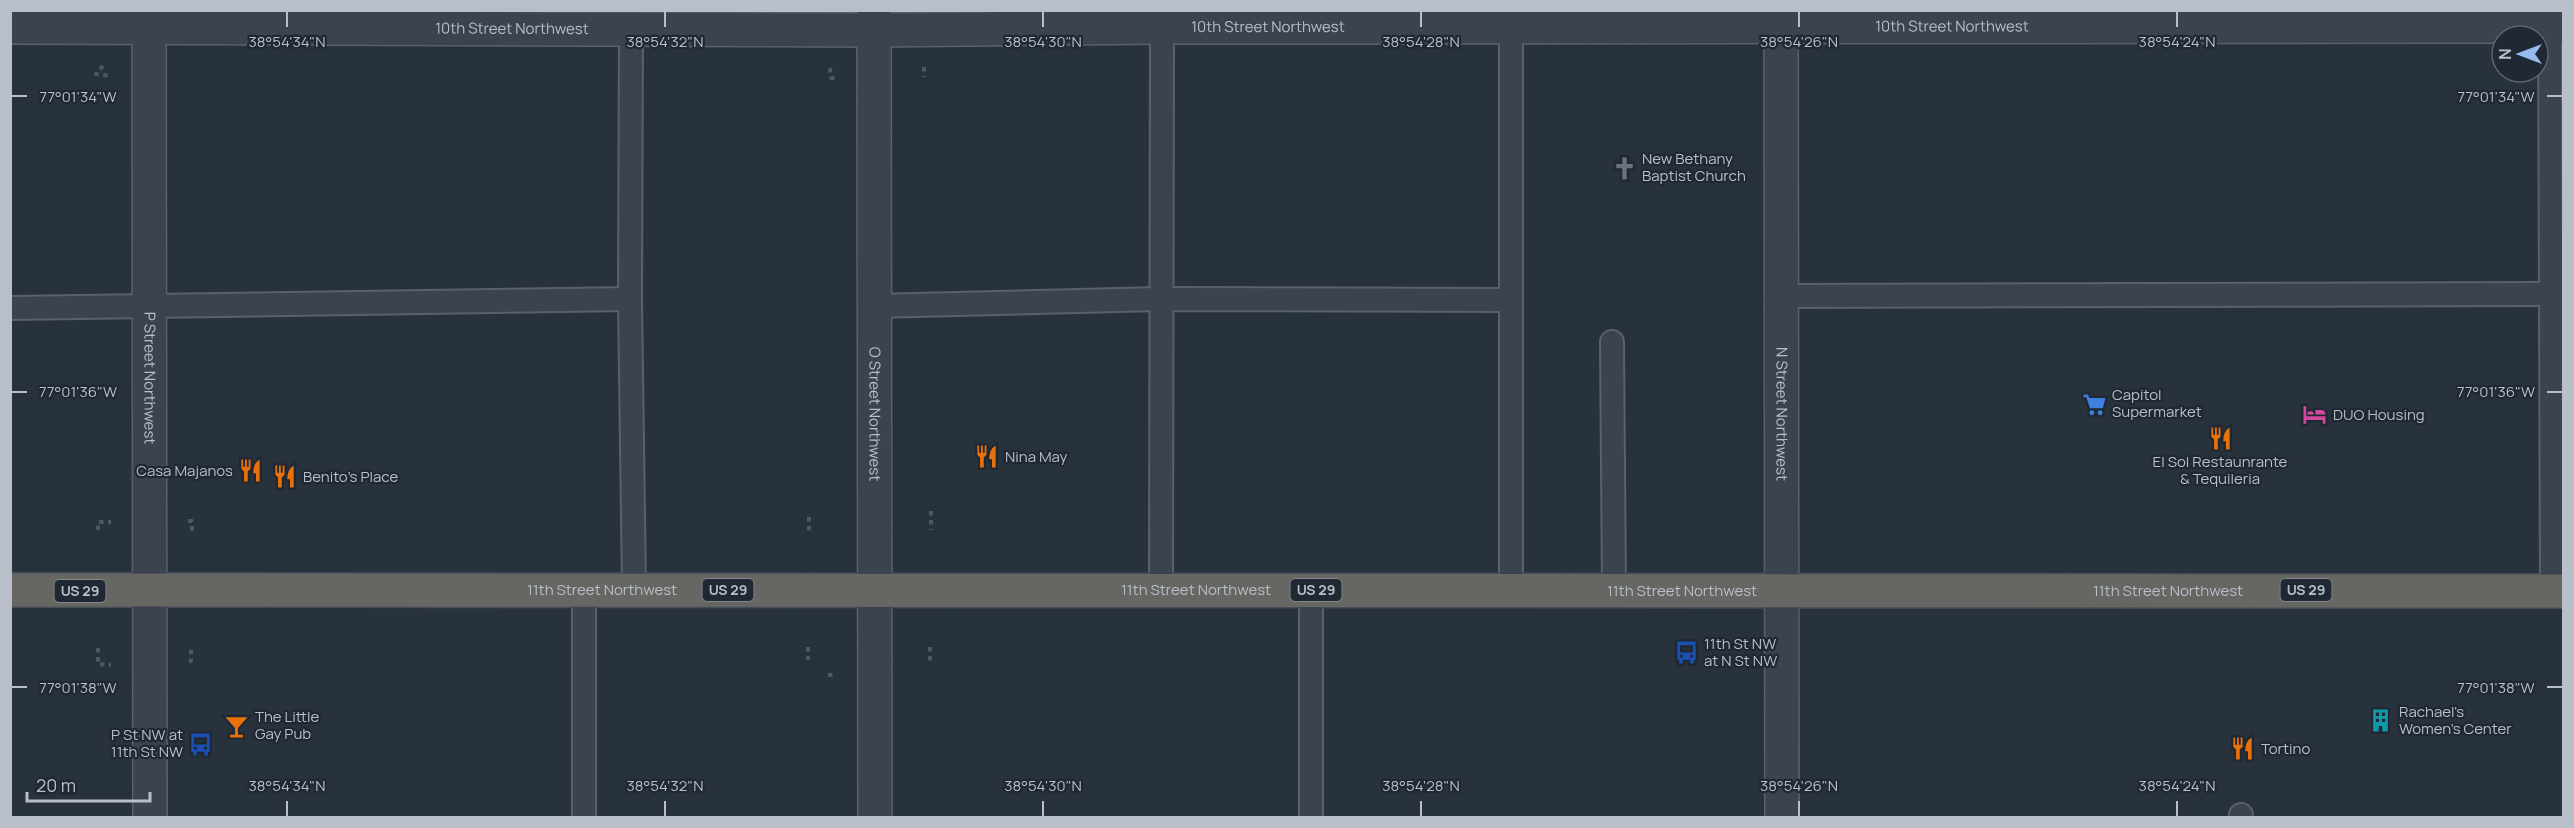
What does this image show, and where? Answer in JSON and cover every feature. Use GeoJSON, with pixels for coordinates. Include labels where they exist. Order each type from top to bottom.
{"type":"FeatureCollection","features":[{"type":"Feature","properties":{"kind":"highway","name":"11th Street Northwest"},"geometry":{"type":"LineString","coordinates":[[10,590],[150,592],[584,589],[2558,591]]}},
{"type":"Feature","properties":{"kind":"street","name":"10th Street Northwest"},"geometry":{"type":"LineString","coordinates":[[10,27],[148,19],[611,23],[874,20],[1162,27],[1337,19],[1469,19],[1511,27],[1781,19],[2555,21]]}},
{"type":"Feature","properties":{"kind":"street","name":"P Street Northwest"},"geometry":{"type":"LineString","coordinates":[[148,19],[150,818]]}},
{"type":"Feature","properties":{"kind":"street","name":"N Street Northwest"},"geometry":{"type":"LineString","coordinates":[[1781,19],[1782,818]]}},
{"type":"Feature","properties":{"kind":"street","name":"O Street Northwest"},"geometry":{"type":"LineString","coordinates":[[874,20],[875,818]]}},
{"type":"Feature","properties":{"kind":"lane"},"geometry":{"type":"LineString","coordinates":[[2555,21],[2558,591]]}},
{"type":"Feature","properties":{"kind":"lane"},"geometry":{"type":"LineString","coordinates":[[611,23],[630,299],[633,589]]}},
{"type":"Feature","properties":{"kind":"lane"},"geometry":{"type":"LineString","coordinates":[[1161,589],[1162,27]]}},
{"type":"Feature","properties":{"kind":"lane"},"geometry":{"type":"LineString","coordinates":[[1511,27],[1511,589]]}},
{"type":"Feature","properties":{"kind":"lane"},"geometry":{"type":"LineString","coordinates":[[1781,296],[2557,294]]}},
{"type":"Feature","properties":{"kind":"lane"},"geometry":{"type":"LineString","coordinates":[[10,308],[630,299]]}},
{"type":"Feature","properties":{"kind":"lane"},"geometry":{"type":"LineString","coordinates":[[874,306],[1160,299],[1511,300]]}},
{"type":"Feature","properties":{"kind":"lane"},"geometry":{"type":"LineString","coordinates":[[1612,342],[1614,590]]}},
{"type":"Feature","properties":{"kind":"lane"},"geometry":{"type":"LineString","coordinates":[[584,589],[584,818]]}},
{"type":"Feature","properties":{"kind":"lane"},"geometry":{"type":"LineString","coordinates":[[1311,591],[1311,818]]}},
{"type":"Feature","properties":{"kind":"path"},"geometry":{"type":"LineString","coordinates":[[103,66],[96,74],[111,76]]}},
{"type":"Feature","properties":{"kind":"path"},"geometry":{"type":"LineString","coordinates":[[931,511],[931,530]]}},
{"type":"Feature","properties":{"kind":"path"},"geometry":{"type":"LineString","coordinates":[[809,517],[809,532]]}},
{"type":"Feature","properties":{"kind":"path"},"geometry":{"type":"LineString","coordinates":[[98,530],[98,522],[111,522]]}},
{"type":"Feature","properties":{"kind":"path"},"geometry":{"type":"LineString","coordinates":[[808,647],[808,660]]}},
{"type":"Feature","properties":{"kind":"path"},"geometry":{"type":"LineString","coordinates":[[930,647],[930,664]]}},
{"type":"Feature","properties":{"kind":"path"},"geometry":{"type":"LineString","coordinates":[[98,648],[98,664],[112,665]]}},
{"type":"Feature","properties":{"kind":"place","name":"New Bethany Baptist Church"},"geometry":{"type":"Point","coordinates":[1624,168]}},
{"type":"Feature","properties":{"kind":"place","name":"Capitol Supermarket"},"geometry":{"type":"Point","coordinates":[2094,404]}},
{"type":"Feature","properties":{"kind":"place","name":"DUO Housing"},"geometry":{"type":"Point","coordinates":[2315,415]}},
{"type":"Feature","properties":{"kind":"place","name":"El Sol Restaunrante & Tequileria"},"geometry":{"type":"Point","coordinates":[2220,438]}},
{"type":"Feature","properties":{"kind":"place","name":"Nina May"},"geometry":{"type":"Point","coordinates":[987,457]}},
{"type":"Feature","properties":{"kind":"place","name":"Casa Majanos"},"geometry":{"type":"Point","coordinates":[251,471]}},
{"type":"Feature","properties":{"kind":"place","name":"Benito's Place"},"geometry":{"type":"Point","coordinates":[285,477]}},
{"type":"Feature","properties":{"kind":"place","name":"11th St NW at N St NW"},"geometry":{"type":"Point","coordinates":[1686,653]}},
{"type":"Feature","properties":{"kind":"place","name":"Rachael's Women's Center"},"geometry":{"type":"Point","coordinates":[2381,721]}},
{"type":"Feature","properties":{"kind":"place","name":"The Little Gay Pub"},"geometry":{"type":"Point","coordinates":[237,726]}},
{"type":"Feature","properties":{"kind":"place","name":"P St NW at 11th St NW"},"geometry":{"type":"Point","coordinates":[201,744]}},
{"type":"Feature","properties":{"kind":"place","name":"Tortino"},"geometry":{"type":"Point","coordinates":[2243,749]}}]}
